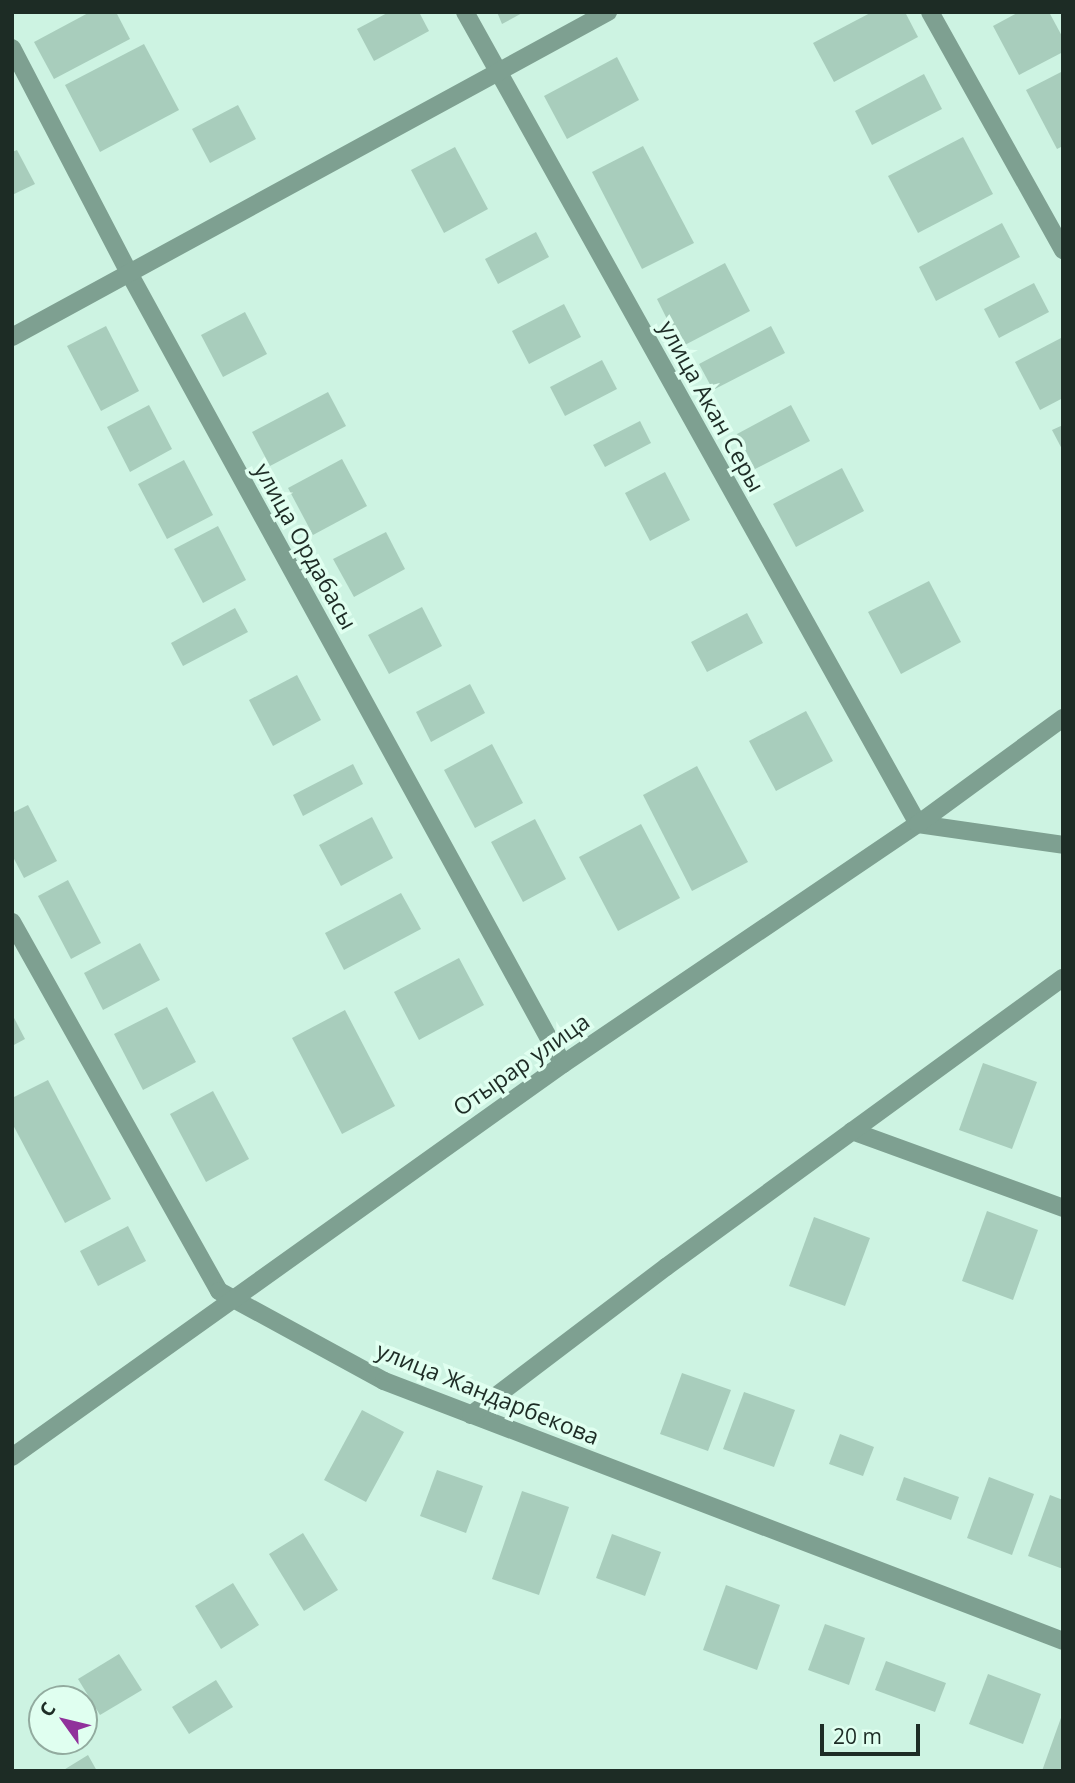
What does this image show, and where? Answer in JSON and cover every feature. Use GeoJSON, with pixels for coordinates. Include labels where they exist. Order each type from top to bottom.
{"type":"FeatureCollection","features":[{"type":"Feature","properties":{"kind":"street","name":"улица Акан Серы"},"geometry":{"type":"LineString","coordinates":[[465,12],[918,824]]}},
{"type":"Feature","properties":{"kind":"street"},"geometry":{"type":"LineString","coordinates":[[12,337],[608,12]]}},
{"type":"Feature","properties":{"kind":"street"},"geometry":{"type":"LineString","coordinates":[[930,12],[1063,250]]}},
{"type":"Feature","properties":{"kind":"street","name":"улица Ордабасы"},"geometry":{"type":"LineString","coordinates":[[12,48],[129,273],[563,1064]]}},
{"type":"Feature","properties":{"kind":"street","name":"Отырар улица"},"geometry":{"type":"LineString","coordinates":[[12,1457],[563,1064],[918,824],[1063,718]]}},
{"type":"Feature","properties":{"kind":"street"},"geometry":{"type":"LineString","coordinates":[[918,824],[1063,845]]}},
{"type":"Feature","properties":{"kind":"street","name":"улица Жандарбекова"},"geometry":{"type":"LineString","coordinates":[[12,922],[219,1291],[384,1381],[1063,1641]]}},
{"type":"Feature","properties":{"kind":"street"},"geometry":{"type":"LineString","coordinates":[[471,1415],[852,1131],[1063,978]]}},
{"type":"Feature","properties":{"kind":"street"},"geometry":{"type":"LineString","coordinates":[[852,1131],[1063,1208]]}},
{"type":"Feature","properties":{"kind":"building"},"geometry":{"type":"Polygon","coordinates":[[[90,12],[116,12],[130,39],[54,79],[34,42],[90,12]]]}},
{"type":"Feature","properties":{"kind":"building"},"geometry":{"type":"Polygon","coordinates":[[[389,12],[419,12],[429,31],[374,61],[357,29],[389,12]]]}},
{"type":"Feature","properties":{"kind":"building"},"geometry":{"type":"Polygon","coordinates":[[[497,12],[524,12],[502,24],[497,12]]]}},
{"type":"Feature","properties":{"kind":"building"},"geometry":{"type":"Polygon","coordinates":[[[872,12],[905,12],[918,37],[834,82],[813,43],[872,12]]]}},
{"type":"Feature","properties":{"kind":"building"},"geometry":{"type":"Polygon","coordinates":[[[1019,12],[1049,12],[1063,38],[1063,52],[1019,75],[993,26],[1019,12]]]}},
{"type":"Feature","properties":{"kind":"building"},"geometry":{"type":"Polygon","coordinates":[[[144,44],[179,110],[100,152],[65,85],[144,44]]]}},
{"type":"Feature","properties":{"kind":"building"},"geometry":{"type":"Polygon","coordinates":[[[617,57],[639,100],[567,139],[544,96],[617,57]]]}},
{"type":"Feature","properties":{"kind":"building"},"geometry":{"type":"Polygon","coordinates":[[[1063,71],[1063,146],[1057,149],[1026,90],[1063,71]]]}},
{"type":"Feature","properties":{"kind":"building"},"geometry":{"type":"Polygon","coordinates":[[[924,74],[942,109],[872,145],[855,111],[924,74]]]}},
{"type":"Feature","properties":{"kind":"building"},"geometry":{"type":"Polygon","coordinates":[[[238,105],[256,139],[210,163],[192,129],[238,105]]]}},
{"type":"Feature","properties":{"kind":"building"},"geometry":{"type":"Polygon","coordinates":[[[963,137],[993,194],[918,233],[888,176],[963,137]]]}},
{"type":"Feature","properties":{"kind":"building"},"geometry":{"type":"Polygon","coordinates":[[[643,146],[694,243],[642,269],[592,172],[643,146]]]}},
{"type":"Feature","properties":{"kind":"building"},"geometry":{"type":"Polygon","coordinates":[[[455,147],[488,209],[444,233],[411,170],[455,147]]]}},
{"type":"Feature","properties":{"kind":"building"},"geometry":{"type":"Polygon","coordinates":[[[17,150],[35,184],[12,195],[12,152],[17,150]]]}},
{"type":"Feature","properties":{"kind":"building"},"geometry":{"type":"Polygon","coordinates":[[[1002,223],[1020,257],[936,301],[919,267],[1002,223]]]}},
{"type":"Feature","properties":{"kind":"building"},"geometry":{"type":"Polygon","coordinates":[[[536,232],[549,257],[498,284],[485,259],[536,232]]]}},
{"type":"Feature","properties":{"kind":"building"},"geometry":{"type":"Polygon","coordinates":[[[725,263],[750,311],[681,347],[657,299],[725,263]]]}},
{"type":"Feature","properties":{"kind":"building"},"geometry":{"type":"Polygon","coordinates":[[[1034,283],[1049,312],[999,338],[984,309],[1034,283]]]}},
{"type":"Feature","properties":{"kind":"building"},"geometry":{"type":"Polygon","coordinates":[[[564,304],[581,337],[529,364],[512,331],[564,304]]]}},
{"type":"Feature","properties":{"kind":"building"},"geometry":{"type":"Polygon","coordinates":[[[245,312],[267,354],[223,377],[201,335],[245,312]]]}},
{"type":"Feature","properties":{"kind":"building"},"geometry":{"type":"Polygon","coordinates":[[[106,326],[139,391],[101,411],[67,346],[106,326]]]}},
{"type":"Feature","properties":{"kind":"building"},"geometry":{"type":"Polygon","coordinates":[[[771,326],[785,353],[713,390],[699,364],[771,326]]]}},
{"type":"Feature","properties":{"kind":"building"},"geometry":{"type":"Polygon","coordinates":[[[1063,337],[1063,398],[1040,410],[1015,362],[1063,337]]]}},
{"type":"Feature","properties":{"kind":"building"},"geometry":{"type":"Polygon","coordinates":[[[602,360],[617,389],[565,416],[550,387],[602,360]]]}},
{"type":"Feature","properties":{"kind":"building"},"geometry":{"type":"Polygon","coordinates":[[[328,392],[346,426],[270,466],[252,432],[328,392]]]}},
{"type":"Feature","properties":{"kind":"building"},"geometry":{"type":"Polygon","coordinates":[[[149,405],[172,449],[130,472],[107,427],[149,405]]]}},
{"type":"Feature","properties":{"kind":"building"},"geometry":{"type":"Polygon","coordinates":[[[791,405],[810,441],[755,469],[737,434],[791,405]]]}},
{"type":"Feature","properties":{"kind":"building"},"geometry":{"type":"Polygon","coordinates":[[[640,421],[651,443],[605,467],[593,445],[640,421]]]}},
{"type":"Feature","properties":{"kind":"building"},"geometry":{"type":"Polygon","coordinates":[[[1063,425],[1063,451],[1052,430],[1063,425]]]}},
{"type":"Feature","properties":{"kind":"building"},"geometry":{"type":"Polygon","coordinates":[[[342,459],[367,506],[313,535],[288,488],[342,459]]]}},
{"type":"Feature","properties":{"kind":"building"},"geometry":{"type":"Polygon","coordinates":[[[184,460],[213,515],[167,539],[138,484],[184,460]]]}},
{"type":"Feature","properties":{"kind":"building"},"geometry":{"type":"Polygon","coordinates":[[[842,468],[864,511],[796,547],[773,504],[842,468]]]}},
{"type":"Feature","properties":{"kind":"building"},"geometry":{"type":"Polygon","coordinates":[[[665,472],[690,520],[650,541],[625,493],[665,472]]]}},
{"type":"Feature","properties":{"kind":"building"},"geometry":{"type":"Polygon","coordinates":[[[218,526],[246,580],[203,603],[174,549],[218,526]]]}},
{"type":"Feature","properties":{"kind":"building"},"geometry":{"type":"Polygon","coordinates":[[[386,532],[405,569],[354,597],[333,559],[386,532]]]}},
{"type":"Feature","properties":{"kind":"building"},"geometry":{"type":"Polygon","coordinates":[[[929,581],[961,642],[901,674],[868,612],[929,581]]]}},
{"type":"Feature","properties":{"kind":"building"},"geometry":{"type":"Polygon","coordinates":[[[422,607],[442,646],[389,674],[368,635],[422,607]]]}},
{"type":"Feature","properties":{"kind":"building"},"geometry":{"type":"Polygon","coordinates":[[[235,608],[248,632],[183,666],[171,643],[235,608]]]}},
{"type":"Feature","properties":{"kind":"building"},"geometry":{"type":"Polygon","coordinates":[[[747,613],[763,643],[707,672],[691,642],[747,613]]]}},
{"type":"Feature","properties":{"kind":"building"},"geometry":{"type":"Polygon","coordinates":[[[297,675],[321,720],[273,746],[249,700],[297,675]]]}},
{"type":"Feature","properties":{"kind":"building"},"geometry":{"type":"Polygon","coordinates":[[[470,684],[485,713],[431,742],[416,712],[470,684]]]}},
{"type":"Feature","properties":{"kind":"building"},"geometry":{"type":"Polygon","coordinates":[[[806,711],[833,761],[776,791],[749,741],[806,711]]]}},
{"type":"Feature","properties":{"kind":"building"},"geometry":{"type":"Polygon","coordinates":[[[492,744],[523,803],[475,828],[444,770],[492,744]]]}},
{"type":"Feature","properties":{"kind":"building"},"geometry":{"type":"Polygon","coordinates":[[[353,764],[363,784],[303,816],[293,795],[353,764]]]}},
{"type":"Feature","properties":{"kind":"building"},"geometry":{"type":"Polygon","coordinates":[[[697,766],[748,862],[692,891],[643,795],[697,766]]]}},
{"type":"Feature","properties":{"kind":"building"},"geometry":{"type":"Polygon","coordinates":[[[28,805],[57,861],[24,878],[12,855],[12,813],[28,805]]]}},
{"type":"Feature","properties":{"kind":"building"},"geometry":{"type":"Polygon","coordinates":[[[372,817],[393,858],[341,886],[319,845],[372,817]]]}},
{"type":"Feature","properties":{"kind":"building"},"geometry":{"type":"Polygon","coordinates":[[[535,819],[566,879],[523,902],[491,842],[535,819]]]}},
{"type":"Feature","properties":{"kind":"building"},"geometry":{"type":"Polygon","coordinates":[[[641,824],[680,898],[618,931],[579,857],[641,824]]]}},
{"type":"Feature","properties":{"kind":"building"},"geometry":{"type":"Polygon","coordinates":[[[68,880],[101,943],[71,959],[38,896],[68,880]]]}},
{"type":"Feature","properties":{"kind":"building"},"geometry":{"type":"Polygon","coordinates":[[[401,893],[421,929],[344,970],[325,933],[401,893]]]}},
{"type":"Feature","properties":{"kind":"building"},"geometry":{"type":"Polygon","coordinates":[[[140,943],[160,980],[103,1010],[84,973],[140,943]]]}},
{"type":"Feature","properties":{"kind":"building"},"geometry":{"type":"Polygon","coordinates":[[[459,958],[484,1005],[419,1040],[394,992],[459,958]]]}},
{"type":"Feature","properties":{"kind":"building"},"geometry":{"type":"Polygon","coordinates":[[[167,1007],[196,1062],[143,1090],[114,1034],[167,1007]]]}},
{"type":"Feature","properties":{"kind":"building"},"geometry":{"type":"Polygon","coordinates":[[[345,1010],[395,1106],[342,1134],[292,1038],[345,1010]]]}},
{"type":"Feature","properties":{"kind":"building"},"geometry":{"type":"Polygon","coordinates":[[[12,1014],[25,1039],[12,1046],[12,1014]]]}},
{"type":"Feature","properties":{"kind":"building"},"geometry":{"type":"Polygon","coordinates":[[[983,1063],[1037,1082],[1012,1149],[959,1130],[983,1063]]]}},
{"type":"Feature","properties":{"kind":"building"},"geometry":{"type":"Polygon","coordinates":[[[48,1080],[111,1199],[65,1223],[12,1123],[12,1098],[48,1080]]]}},
{"type":"Feature","properties":{"kind":"building"},"geometry":{"type":"Polygon","coordinates":[[[213,1091],[249,1159],[206,1182],[170,1114],[213,1091]]]}},
{"type":"Feature","properties":{"kind":"building"},"geometry":{"type":"Polygon","coordinates":[[[987,1211],[1038,1230],[1013,1300],[962,1281],[987,1211]]]}},
{"type":"Feature","properties":{"kind":"building"},"geometry":{"type":"Polygon","coordinates":[[[814,1217],[870,1238],[845,1306],[789,1286],[814,1217]]]}},
{"type":"Feature","properties":{"kind":"building"},"geometry":{"type":"Polygon","coordinates":[[[128,1226],[146,1261],[98,1286],[80,1251],[128,1226]]]}},
{"type":"Feature","properties":{"kind":"building"},"geometry":{"type":"Polygon","coordinates":[[[682,1373],[731,1390],[708,1451],[660,1434],[682,1373]]]}},
{"type":"Feature","properties":{"kind":"building"},"geometry":{"type":"Polygon","coordinates":[[[744,1392],[795,1410],[774,1467],[723,1449],[744,1392]]]}},
{"type":"Feature","properties":{"kind":"building"},"geometry":{"type":"Polygon","coordinates":[[[362,1410],[404,1432],[366,1502],[324,1480],[362,1410]]]}},
{"type":"Feature","properties":{"kind":"building"},"geometry":{"type":"Polygon","coordinates":[[[840,1434],[874,1447],[863,1476],[829,1464],[840,1434]]]}},
{"type":"Feature","properties":{"kind":"building"},"geometry":{"type":"Polygon","coordinates":[[[437,1470],[483,1486],[466,1533],[420,1516],[437,1470]]]}},
{"type":"Feature","properties":{"kind":"building"},"geometry":{"type":"Polygon","coordinates":[[[904,1477],[959,1497],[951,1520],[896,1500],[904,1477]]]}},
{"type":"Feature","properties":{"kind":"building"},"geometry":{"type":"Polygon","coordinates":[[[989,1477],[1034,1494],[1012,1555],[967,1538],[989,1477]]]}},
{"type":"Feature","properties":{"kind":"building"},"geometry":{"type":"Polygon","coordinates":[[[522,1491],[569,1507],[539,1595],[492,1579],[522,1491]]]}},
{"type":"Feature","properties":{"kind":"building"},"geometry":{"type":"Polygon","coordinates":[[[1050,1495],[1063,1500],[1063,1569],[1028,1556],[1050,1495]]]}},
{"type":"Feature","properties":{"kind":"building"},"geometry":{"type":"Polygon","coordinates":[[[303,1533],[338,1590],[304,1611],[269,1554],[303,1533]]]}},
{"type":"Feature","properties":{"kind":"building"},"geometry":{"type":"Polygon","coordinates":[[[612,1534],[661,1552],[645,1596],[596,1578],[612,1534]]]}},
{"type":"Feature","properties":{"kind":"building"},"geometry":{"type":"Polygon","coordinates":[[[233,1583],[259,1625],[221,1649],[195,1606],[233,1583]]]}},
{"type":"Feature","properties":{"kind":"building"},"geometry":{"type":"Polygon","coordinates":[[[726,1585],[780,1605],[757,1670],[703,1650],[726,1585]]]}},
{"type":"Feature","properties":{"kind":"building"},"geometry":{"type":"Polygon","coordinates":[[[825,1624],[865,1638],[849,1685],[808,1670],[825,1624]]]}},
{"type":"Feature","properties":{"kind":"building"},"geometry":{"type":"Polygon","coordinates":[[[119,1654],[142,1690],[100,1715],[98,1685],[82,1685],[78,1679],[119,1654]]]}},
{"type":"Feature","properties":{"kind":"building"},"geometry":{"type":"Polygon","coordinates":[[[886,1661],[946,1683],[935,1712],[875,1690],[886,1661]]]}},
{"type":"Feature","properties":{"kind":"building"},"geometry":{"type":"Polygon","coordinates":[[[988,1674],[1041,1694],[1023,1744],[969,1724],[988,1674]]]}},
{"type":"Feature","properties":{"kind":"building"},"geometry":{"type":"Polygon","coordinates":[[[216,1680],[233,1707],[189,1734],[172,1707],[216,1680]]]}},
{"type":"Feature","properties":{"kind":"building"},"geometry":{"type":"Polygon","coordinates":[[[1062,1715],[1063,1771],[1042,1771],[1062,1715]]]}},
{"type":"Feature","properties":{"kind":"building"},"geometry":{"type":"Polygon","coordinates":[[[88,1755],[97,1771],[62,1771],[88,1755]]]}}]}
